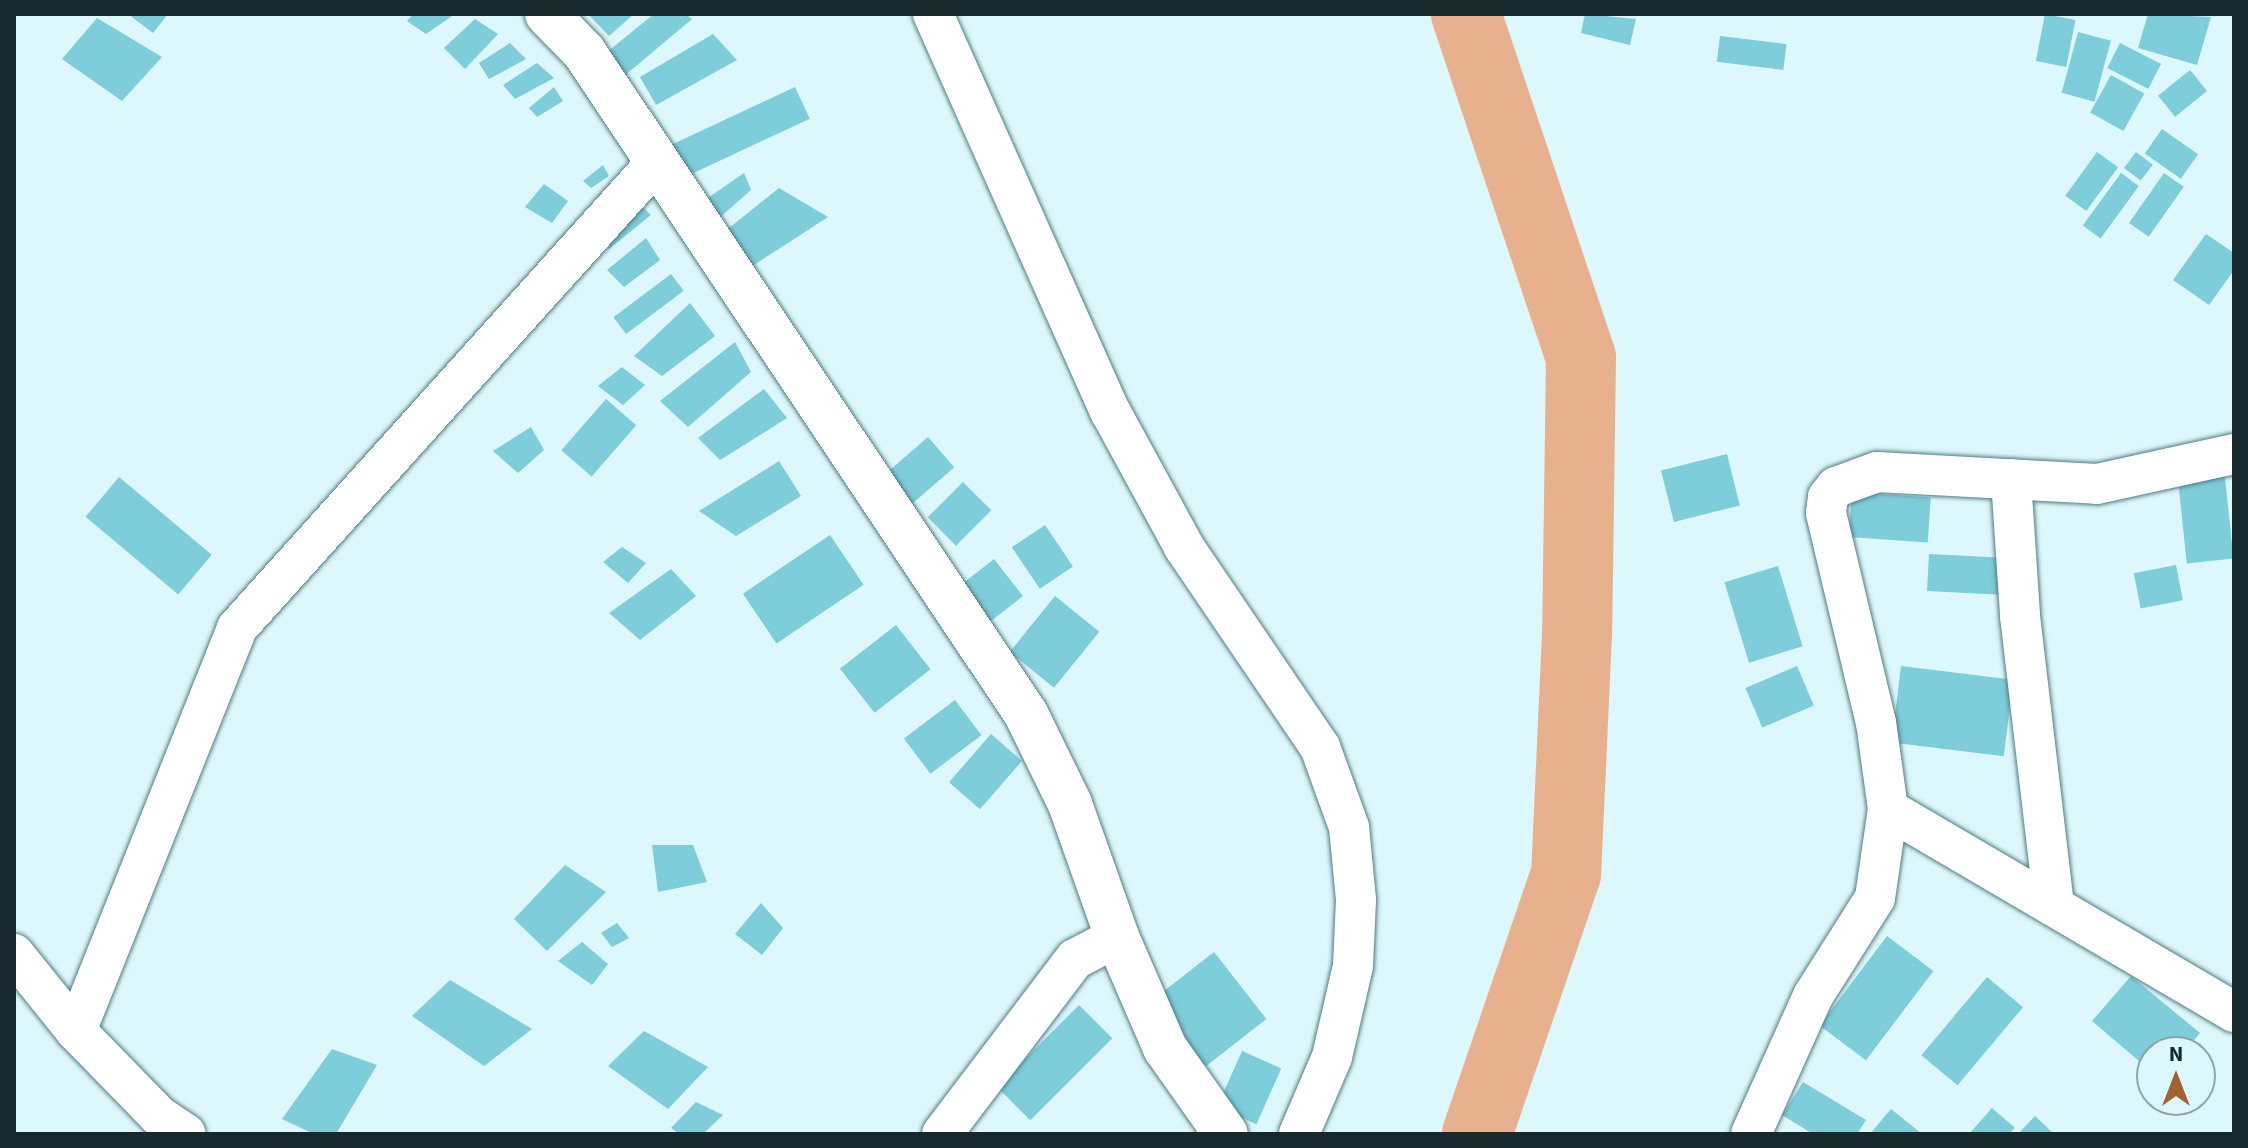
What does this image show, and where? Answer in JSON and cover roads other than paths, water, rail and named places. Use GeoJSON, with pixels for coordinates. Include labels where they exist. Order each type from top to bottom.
{"type":"FeatureCollection","features":[{"type":"Feature","properties":{"kind":"main road"},"geometry":{"type":"LineString","coordinates":[[547,14],[584,52],[1026,714],[1070,804],[1117,937],[1165,1048],[1226,1134]]}},
{"type":"Feature","properties":{"kind":"street"},"geometry":{"type":"LineString","coordinates":[[933,14],[1110,411],[1184,547],[1320,747],[1349,827],[1356,900],[1353,966],[1332,1057],[1299,1134]]}},
{"type":"Feature","properties":{"kind":"street"},"geometry":{"type":"LineString","coordinates":[[76,1031],[237,628],[656,163]]}},
{"type":"Feature","properties":{"kind":"street"},"geometry":{"type":"LineString","coordinates":[[1751,1134],[1813,996],[1875,898],[1888,809],[1876,723],[1826,513],[1828,497],[1836,487],[1877,472],[2097,484],[2234,454]]}},
{"type":"Feature","properties":{"kind":"street"},"geometry":{"type":"LineString","coordinates":[[2011,479],[2020,616],[2054,905]]}},
{"type":"Feature","properties":{"kind":"street"},"geometry":{"type":"LineString","coordinates":[[1888,809],[2234,1012]]}},
{"type":"Feature","properties":{"kind":"street"},"geometry":{"type":"LineString","coordinates":[[942,1134],[1075,959],[1117,937]]}},
{"type":"Feature","properties":{"kind":"street"},"geometry":{"type":"LineString","coordinates":[[14,954],[76,1031],[159,1116],[186,1134]]}},
{"type":"Feature","properties":{"kind":"waterway"},"geometry":{"type":"LineString","coordinates":[[1466,14],[1581,357],[1577,634],[1566,874],[1477,1134]]}}]}
